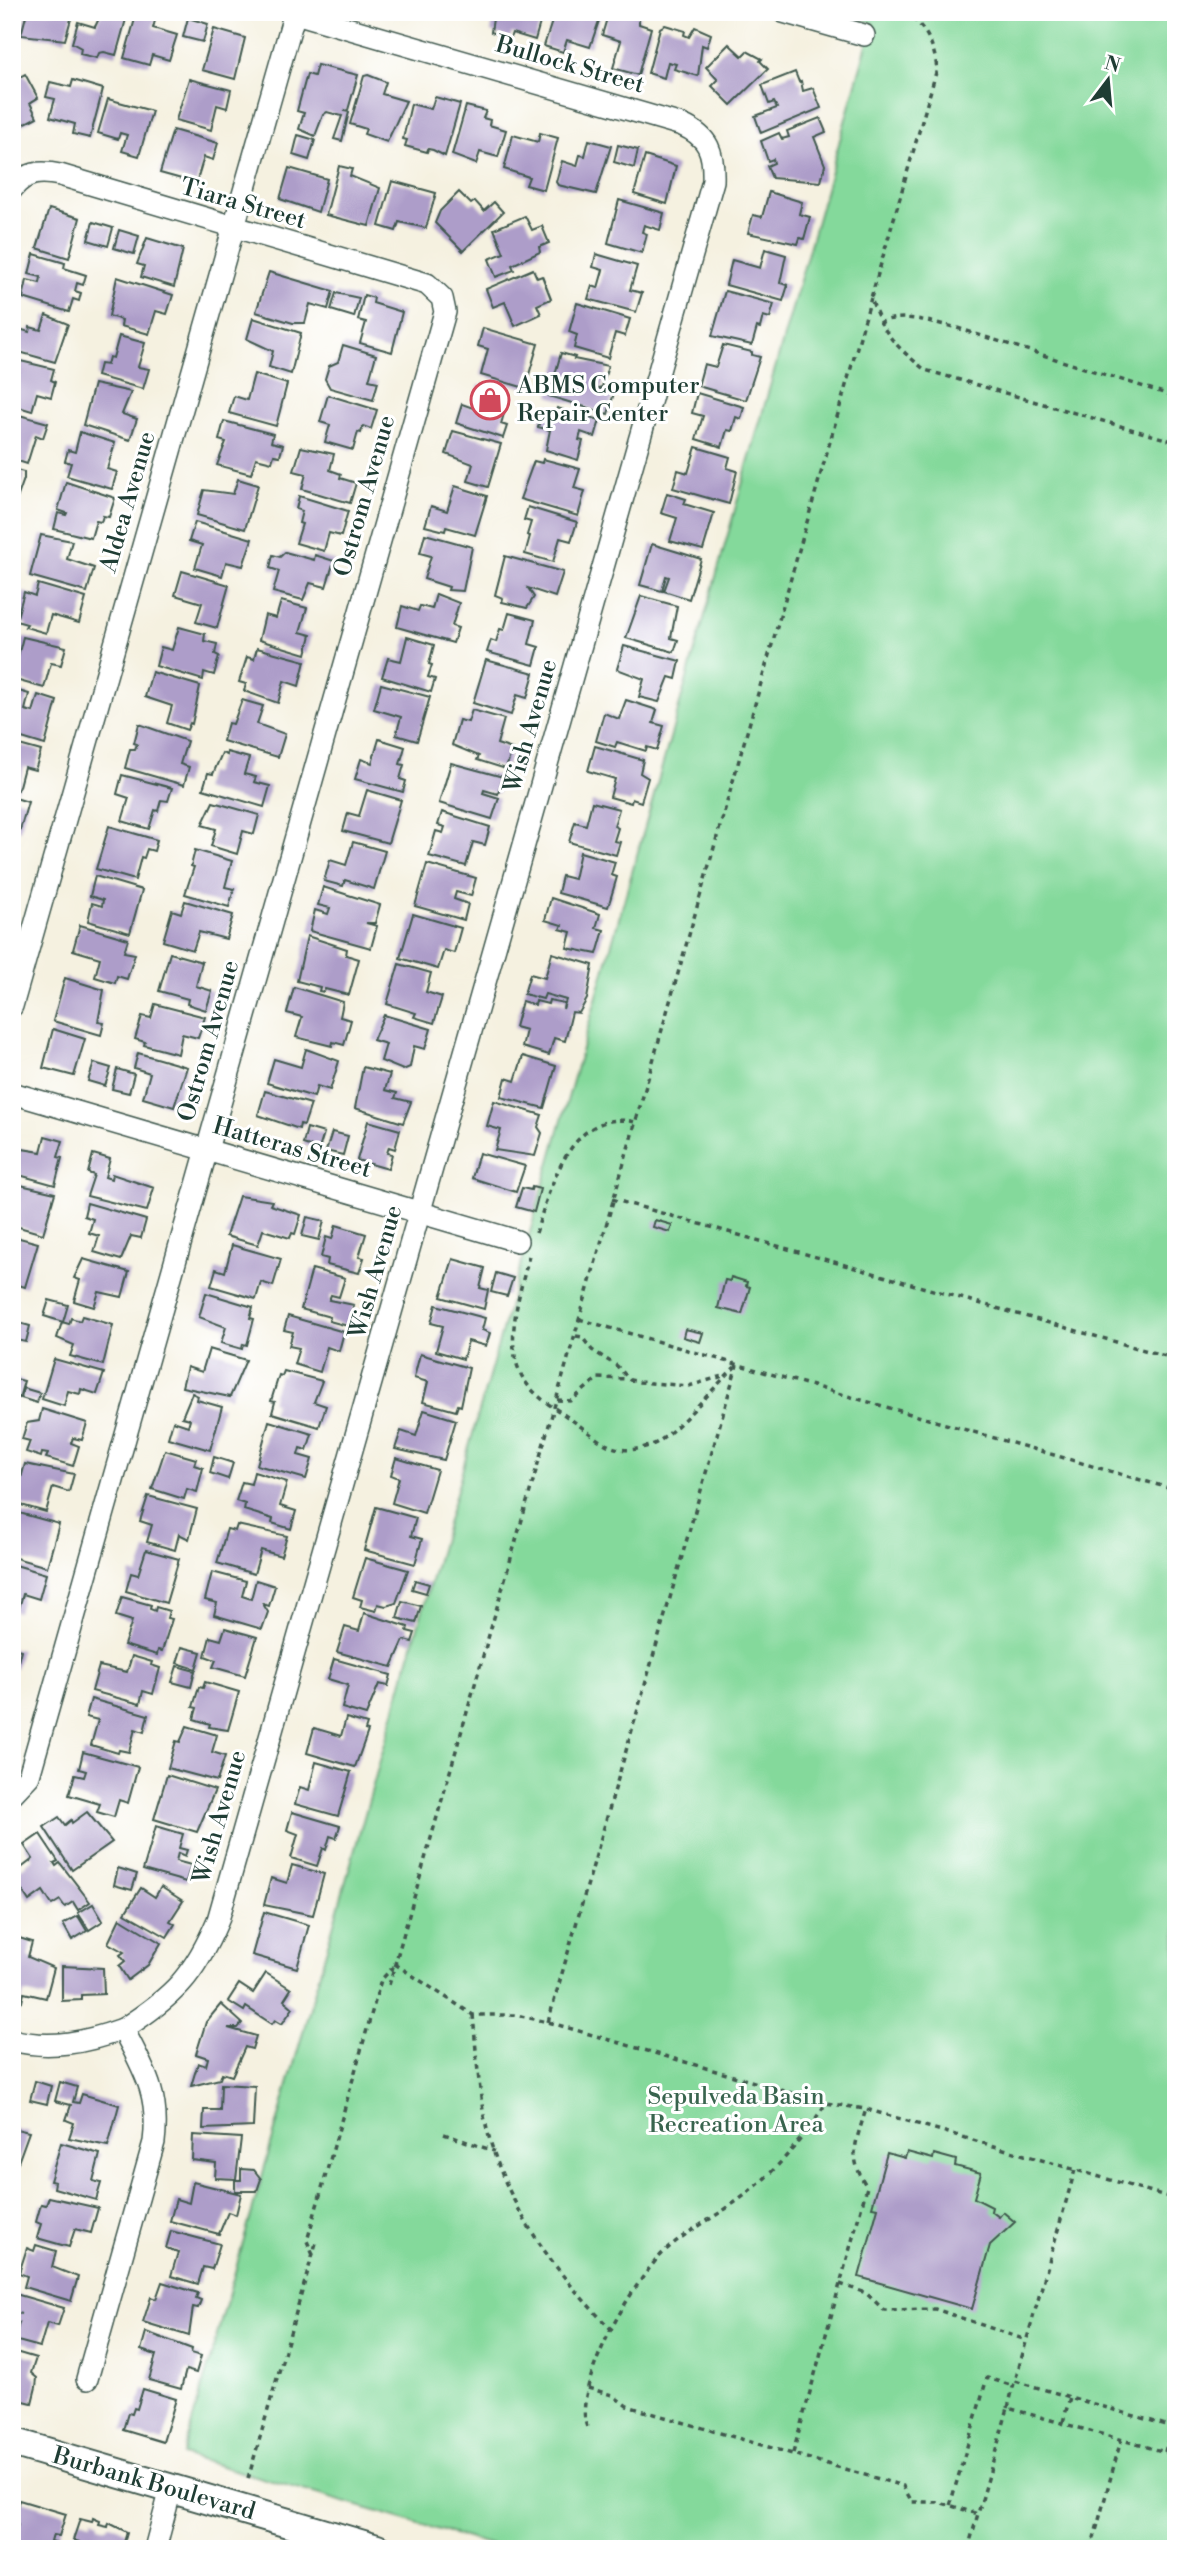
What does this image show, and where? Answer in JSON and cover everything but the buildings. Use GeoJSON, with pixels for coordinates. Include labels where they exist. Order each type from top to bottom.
{"type":"FeatureCollection","features":[{"type":"Feature","properties":{"kind":"main road","name":"Burbank Boulevard"},"geometry":{"type":"LineString","coordinates":[[12,2442],[377,2549]]}},
{"type":"Feature","properties":{"kind":"street"},"geometry":{"type":"LineString","coordinates":[[783,12],[864,35]]}},
{"type":"Feature","properties":{"kind":"street","name":"Bullock Street"},"geometry":{"type":"LineString","coordinates":[[294,13],[681,125],[708,142]]}},
{"type":"Feature","properties":{"kind":"street","name":"Aldea Avenue"},"geometry":{"type":"LineString","coordinates":[[12,1006],[294,13]]}},
{"type":"Feature","properties":{"kind":"street","name":"Wish Avenue"},"geometry":{"type":"LineString","coordinates":[[12,2040],[60,2045],[93,2040],[122,2029],[180,1986],[204,1952],[218,1920],[713,181],[714,159],[708,142]]}},
{"type":"Feature","properties":{"kind":"street","name":"Tiara Street"},"geometry":{"type":"LineString","coordinates":[[19,183],[42,171],[60,175],[233,229],[427,284],[442,298]]}},
{"type":"Feature","properties":{"kind":"street","name":"Ostrom Avenue"},"geometry":{"type":"LineString","coordinates":[[12,1794],[29,1776],[205,1150],[442,330],[445,312],[442,298]]}},
{"type":"Feature","properties":{"kind":"street","name":"Hatteras Street"},"geometry":{"type":"LineString","coordinates":[[12,1093],[524,1243]]}},
{"type":"Feature","properties":{"kind":"street"},"geometry":{"type":"LineString","coordinates":[[87,2379],[154,2142],[157,2116],[152,2086],[122,2029]]}},
{"type":"Feature","properties":{"kind":"street"},"geometry":{"type":"LineString","coordinates":[[155,2549],[171,2488]]}},
{"type":"Feature","properties":{"kind":"path"},"geometry":{"type":"LineString","coordinates":[[389,1985],[937,69],[930,39],[919,23],[905,12]]}},
{"type":"Feature","properties":{"kind":"path"},"geometry":{"type":"LineString","coordinates":[[871,298],[879,323],[894,345],[925,370],[1176,442]]}},
{"type":"Feature","properties":{"kind":"path"},"geometry":{"type":"LineString","coordinates":[[879,323],[890,318],[917,319],[954,327],[1176,397]]}},
{"type":"Feature","properties":{"kind":"path"},"geometry":{"type":"LineString","coordinates":[[635,1122],[618,1118],[608,1120],[590,1130],[575,1143],[553,1180],[524,1243],[515,1358],[526,1384],[540,1400],[593,1439],[611,1447],[635,1449],[657,1443],[673,1430],[737,1365]]}},
{"type":"Feature","properties":{"kind":"path"},"geometry":{"type":"LineString","coordinates":[[612,1199],[1176,1359]]}},
{"type":"Feature","properties":{"kind":"path"},"geometry":{"type":"LineString","coordinates":[[579,1319],[1176,1490]]}},
{"type":"Feature","properties":{"kind":"path"},"geometry":{"type":"LineString","coordinates":[[575,1336],[582,1337],[592,1350],[617,1366],[630,1380]]}},
{"type":"Feature","properties":{"kind":"path"},"geometry":{"type":"LineString","coordinates":[[548,2022],[737,1365]]}},
{"type":"Feature","properties":{"kind":"path"},"geometry":{"type":"LineString","coordinates":[[557,1399],[571,1401],[598,1378],[689,1386],[725,1376]]}},
{"type":"Feature","properties":{"kind":"path"},"geometry":{"type":"LineString","coordinates":[[395,1964],[473,2015],[516,2015],[548,2022],[826,2103],[866,2109],[1176,2199]]}},
{"type":"Feature","properties":{"kind":"path"},"geometry":{"type":"LineString","coordinates":[[313,2255],[307,2241],[381,1980],[395,1964]]}},
{"type":"Feature","properties":{"kind":"path"},"geometry":{"type":"LineString","coordinates":[[473,2015],[484,2116],[494,2151],[528,2227],[557,2270],[611,2329]]}},
{"type":"Feature","properties":{"kind":"path"},"geometry":{"type":"LineString","coordinates":[[587,2427],[582,2414],[589,2388],[611,2329],[642,2276],[665,2251],[733,2204],[768,2175],[808,2130],[826,2103]]}},
{"type":"Feature","properties":{"kind":"path"},"geometry":{"type":"LineString","coordinates":[[793,2453],[867,2187],[855,2168],[854,2152],[866,2109]]}},
{"type":"Feature","properties":{"kind":"path"},"geometry":{"type":"LineString","coordinates":[[444,2134],[494,2151]]}},
{"type":"Feature","properties":{"kind":"path"},"geometry":{"type":"LineString","coordinates":[[968,2549],[1075,2170]]}},
{"type":"Feature","properties":{"kind":"path"},"geometry":{"type":"LineString","coordinates":[[248,2479],[316,2243]]}},
{"type":"Feature","properties":{"kind":"path"},"geometry":{"type":"LineString","coordinates":[[840,2284],[866,2293],[884,2309],[935,2309],[1026,2340]]}},
{"type":"Feature","properties":{"kind":"path"},"geometry":{"type":"LineString","coordinates":[[950,2505],[988,2378],[1070,2397],[1174,2428],[1164,2452]]}},
{"type":"Feature","properties":{"kind":"path"},"geometry":{"type":"LineString","coordinates":[[589,2388],[612,2395],[627,2406],[903,2486],[912,2502],[950,2505],[978,2514]]}},
{"type":"Feature","properties":{"kind":"path"},"geometry":{"type":"LineString","coordinates":[[1063,2423],[1070,2397]]}},
{"type":"Feature","properties":{"kind":"path"},"geometry":{"type":"LineString","coordinates":[[1008,2407],[1176,2455]]}},
{"type":"Feature","properties":{"kind":"path"},"geometry":{"type":"LineString","coordinates":[[1091,2549],[1121,2440]]}},
{"type":"Feature","properties":{"kind":"green space","name":"Sepulveda Basin Recreation Area"},"geometry":{"type":"Polygon","coordinates":[[[843,12],[1176,12],[1176,2549],[505,2549],[183,2455],[873,23],[843,12]]]}},
{"type":"Feature","properties":{"kind":"place","name":"ABMS Computer Repair Center"},"geometry":{"type":"Point","coordinates":[490,400]}}]}
